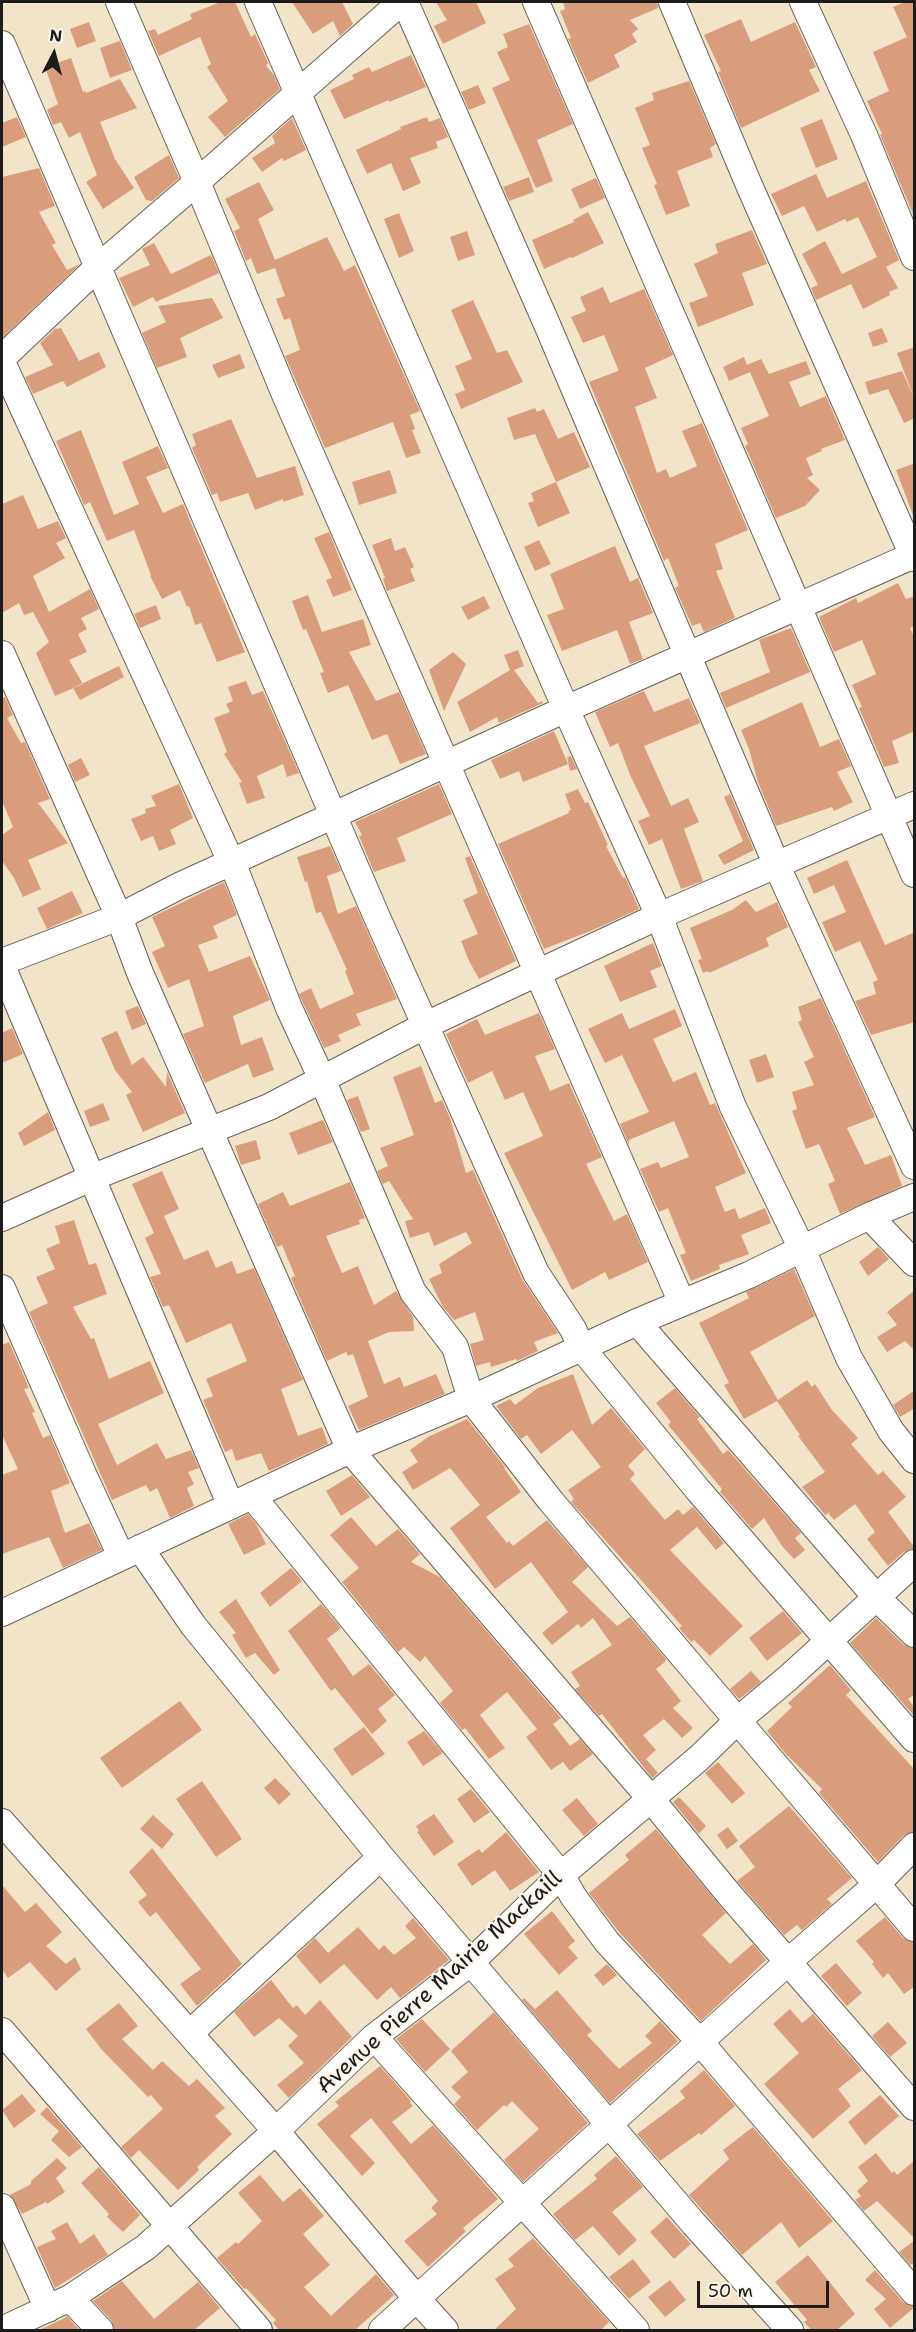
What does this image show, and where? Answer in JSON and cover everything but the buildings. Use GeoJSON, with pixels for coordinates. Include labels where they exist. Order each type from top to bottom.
{"type":"FeatureCollection","features":[{"type":"Feature","properties":{"kind":"street"},"geometry":{"type":"LineString","coordinates":[[119,2],[286,397],[682,1303]]}},
{"type":"Feature","properties":{"kind":"street"},"geometry":{"type":"LineString","coordinates":[[258,2],[566,709],[659,916],[733,1107],[802,1249],[849,1358],[891,1431],[915,1460]]}},
{"type":"Feature","properties":{"kind":"street"},"geometry":{"type":"LineString","coordinates":[[915,1166],[777,866],[546,322],[403,2],[97,268],[2,360],[231,862],[288,1008],[322,1080],[413,1292],[455,1347],[471,1399],[550,1500],[915,1928]]}},
{"type":"Feature","properties":{"kind":"street"},"geometry":{"type":"LineString","coordinates":[[536,2],[915,874]]}},
{"type":"Feature","properties":{"kind":"street"},"geometry":{"type":"LineString","coordinates":[[672,2],[749,185],[914,556],[566,709],[448,765],[231,862],[118,917],[2,964],[91,1179],[242,1502],[561,1875],[606,1942],[700,2042],[915,2292]]}},
{"type":"Feature","properties":{"kind":"street"},"geometry":{"type":"LineString","coordinates":[[803,2],[864,135],[915,257]]}},
{"type":"Feature","properties":{"kind":"street"},"geometry":{"type":"LineString","coordinates":[[2,44],[334,816],[536,1273],[573,1329],[581,1347],[698,1490],[915,1739]]}},
{"type":"Feature","properties":{"kind":"street"},"geometry":{"type":"LineString","coordinates":[[2,654],[350,1450],[651,1798],[728,1893],[915,2107]]}},
{"type":"Feature","properties":{"kind":"street"},"geometry":{"type":"LineString","coordinates":[[2,1218],[210,1129],[269,1107],[426,1025],[659,916],[915,805]]}},
{"type":"Feature","properties":{"kind":"street"},"geometry":{"type":"LineString","coordinates":[[3,1606],[131,1552],[350,1450],[471,1399],[637,1322],[749,1275],[869,1216],[915,1197]]}},
{"type":"Feature","properties":{"kind":"street"},"geometry":{"type":"LineString","coordinates":[[869,1216],[915,1263]]}},
{"type":"Feature","properties":{"kind":"street"},"geometry":{"type":"LineString","coordinates":[[2,1288],[84,1476],[131,1552],[470,1963],[694,2224],[790,2331]]}},
{"type":"Feature","properties":{"kind":"street"},"geometry":{"type":"LineString","coordinates":[[637,1322],[876,1597],[915,1634]]}},
{"type":"Feature","properties":{"kind":"street","name":"Avenue Pierre Mairie Mackaill"},"geometry":{"type":"LineString","coordinates":[[2,2331],[59,2303],[123,2264],[171,2226],[276,2131],[374,2037],[470,1963],[561,1875],[699,1758],[738,1720],[915,1563]]}},
{"type":"Feature","properties":{"kind":"street"},"geometry":{"type":"LineString","coordinates":[[2,1822],[276,2131],[446,2331]]}},
{"type":"Feature","properties":{"kind":"street"},"geometry":{"type":"LineString","coordinates":[[382,2331],[877,1884],[915,1846]]}},
{"type":"Feature","properties":{"kind":"street"},"geometry":{"type":"LineString","coordinates":[[190,2034],[381,1857]]}},
{"type":"Feature","properties":{"kind":"street"},"geometry":{"type":"LineString","coordinates":[[2,2031],[259,2331]]}},
{"type":"Feature","properties":{"kind":"street"},"geometry":{"type":"LineString","coordinates":[[374,2037],[636,2331]]}},
{"type":"Feature","properties":{"kind":"street"},"geometry":{"type":"LineString","coordinates":[[2,2207],[59,2303],[100,2331]]}}]}
